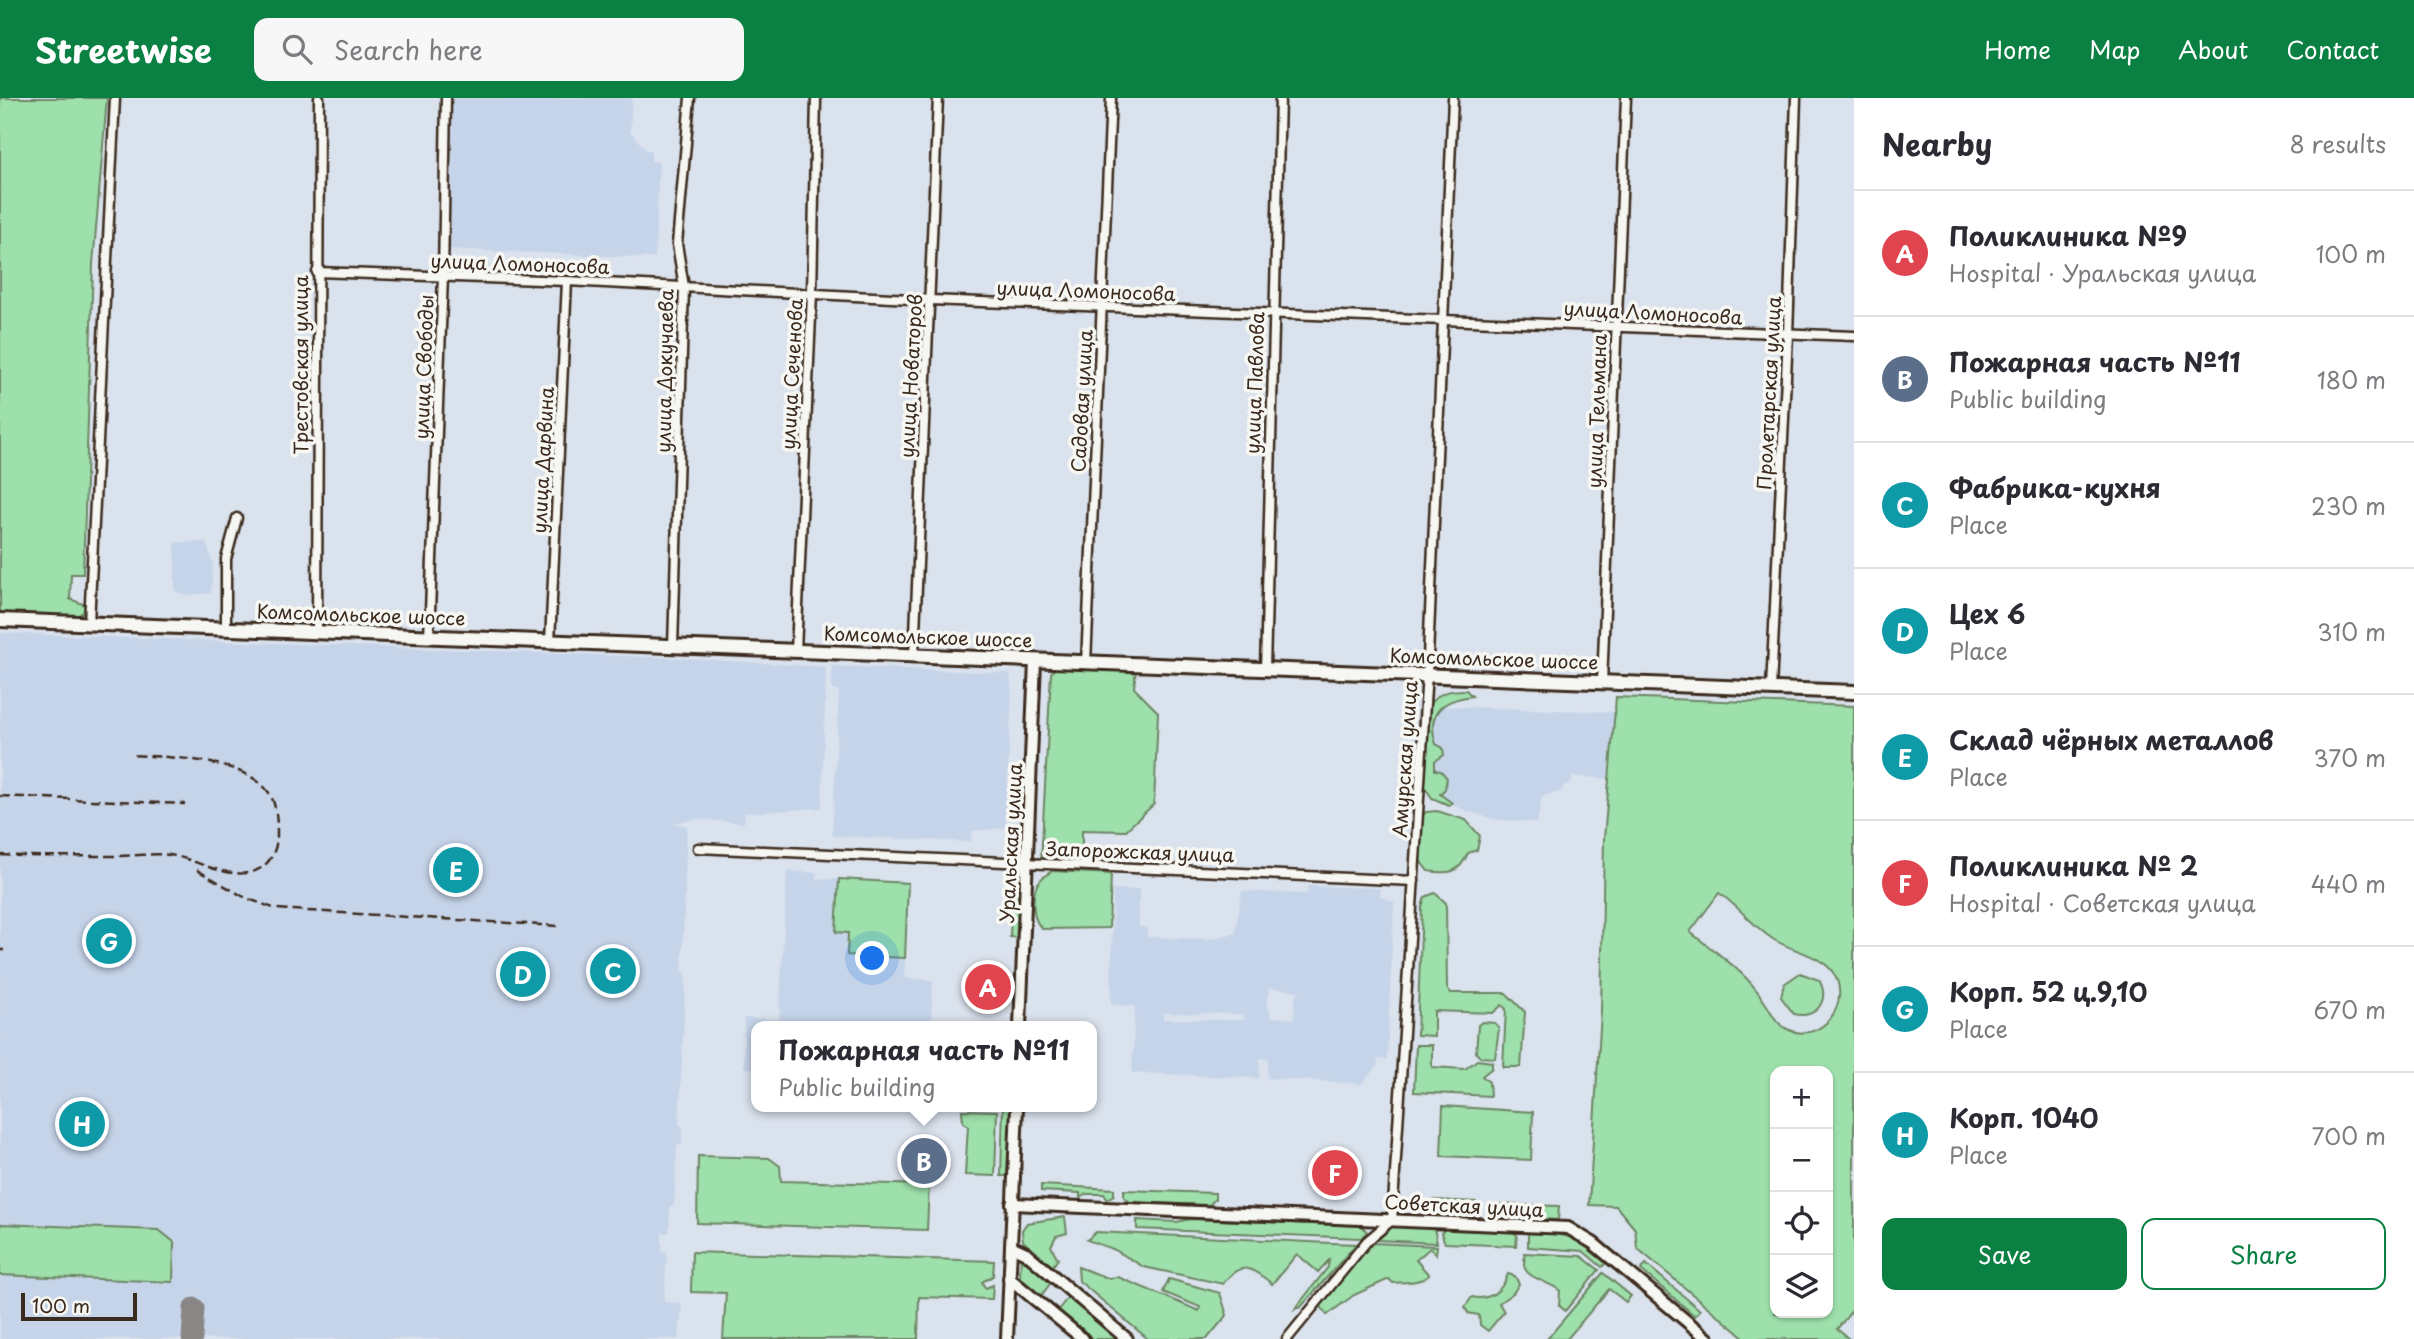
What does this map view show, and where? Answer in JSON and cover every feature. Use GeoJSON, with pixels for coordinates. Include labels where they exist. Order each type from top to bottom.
{"type":"FeatureCollection","features":[{"type":"Feature","properties":{"kind":"main road","name":"Комсомольское шоссе"},"geometry":{"type":"LineString","coordinates":[[0,620],[1854,692]]}},
{"type":"Feature","properties":{"kind":"street"},"geometry":{"type":"LineString","coordinates":[[89,623],[115,98]]}},
{"type":"Feature","properties":{"kind":"street","name":"Трестовская улица"},"geometry":{"type":"LineString","coordinates":[[317,632],[319,98]]}},
{"type":"Feature","properties":{"kind":"street","name":"улица Свободы"},"geometry":{"type":"LineString","coordinates":[[429,637],[443,276],[446,98]]}},
{"type":"Feature","properties":{"kind":"street","name":"улица Докучаева"},"geometry":{"type":"LineString","coordinates":[[673,647],[684,287],[677,244],[690,98]]}},
{"type":"Feature","properties":{"kind":"street","name":"улица Сеченова"},"geometry":{"type":"LineString","coordinates":[[796,651],[812,294],[816,98]]}},
{"type":"Feature","properties":{"kind":"street","name":"улица Новаторов"},"geometry":{"type":"LineString","coordinates":[[914,656],[938,98]]}},
{"type":"Feature","properties":{"kind":"street","name":"Садовая улица"},"geometry":{"type":"LineString","coordinates":[[1086,663],[1111,98]]}},
{"type":"Feature","properties":{"kind":"street","name":"улица Павлова"},"geometry":{"type":"LineString","coordinates":[[1265,670],[1280,98]]}},
{"type":"Feature","properties":{"kind":"street","name":"Амурская улица"},"geometry":{"type":"LineString","coordinates":[[1392,1220],[1427,676],[1446,319],[1453,98]]}},
{"type":"Feature","properties":{"kind":"street","name":"улица Тельмана"},"geometry":{"type":"LineString","coordinates":[[1602,682],[1626,98]]}},
{"type":"Feature","properties":{"kind":"street","name":"Пролетарская улица"},"geometry":{"type":"LineString","coordinates":[[1771,689],[1796,98]]}},
{"type":"Feature","properties":{"kind":"street","name":"улица Ломоносова"},"geometry":{"type":"LineString","coordinates":[[317,272],[567,281],[930,300],[1854,336]]}},
{"type":"Feature","properties":{"kind":"street","name":"улица Дарвина"},"geometry":{"type":"LineString","coordinates":[[550,642],[567,281]]}},
{"type":"Feature","properties":{"kind":"street"},"geometry":{"type":"LineString","coordinates":[[226,629],[226,559],[237,519]]}},
{"type":"Feature","properties":{"kind":"street","name":"Уральская улица"},"geometry":{"type":"LineString","coordinates":[[1020,1021],[1035,661]]}},
{"type":"Feature","properties":{"kind":"street","name":"Запорожская улица"},"geometry":{"type":"LineString","coordinates":[[698,848],[1414,881]]}},
{"type":"Feature","properties":{"kind":"street"},"geometry":{"type":"LineString","coordinates":[[1007,1339],[1017,1112]]}},
{"type":"Feature","properties":{"kind":"street","name":"Советская улица"},"geometry":{"type":"LineString","coordinates":[[1012,1203],[1568,1228],[1593,1243],[1708,1339]]}},
{"type":"Feature","properties":{"kind":"street"},"geometry":{"type":"LineString","coordinates":[[1287,1339],[1367,1241],[1392,1220]]}},
{"type":"Feature","properties":{"kind":"street"},"geometry":{"type":"LineString","coordinates":[[1011,1246],[1026,1253],[1127,1339]]}},
{"type":"Feature","properties":{"kind":"street"},"geometry":{"type":"LineString","coordinates":[[1009,1279],[1083,1339]]}},
{"type":"Feature","properties":{"kind":"shaded area"},"geometry":{"type":"Polygon","coordinates":[[[448,98],[632,98],[630,131],[646,150],[651,150],[651,161],[659,162],[655,258],[445,249],[448,98]]]}},
{"type":"Feature","properties":{"kind":"shaded area"},"geometry":{"type":"Polygon","coordinates":[[[175,542],[206,542],[213,563],[211,593],[188,595],[175,592],[175,542]]]}},
{"type":"Feature","properties":{"kind":"shaded area"},"geometry":{"type":"Polygon","coordinates":[[[0,633],[679,658],[826,667],[822,808],[745,813],[744,823],[698,819],[673,823],[687,826],[682,971],[686,972],[679,1125],[683,1126],[682,1145],[677,1145],[674,1206],[670,1206],[669,1233],[662,1233],[662,1251],[667,1252],[664,1302],[682,1303],[679,1339],[0,1339],[0,633]]]}},
{"type":"Feature","properties":{"kind":"shaded area"},"geometry":{"type":"Polygon","coordinates":[[[832,666],[1010,673],[1012,694],[1005,828],[972,831],[971,842],[832,836],[839,691],[832,690],[832,666]]]}},
{"type":"Feature","properties":{"kind":"shaded area"},"geometry":{"type":"Polygon","coordinates":[[[1435,706],[1614,712],[1608,779],[1572,776],[1572,783],[1563,786],[1562,791],[1542,796],[1537,823],[1493,819],[1461,809],[1431,789],[1435,706]]]}},
{"type":"Feature","properties":{"kind":"shaded area"},"geometry":{"type":"Polygon","coordinates":[[[787,871],[817,873],[817,879],[839,879],[837,931],[848,932],[847,955],[905,958],[904,978],[933,980],[931,1021],[751,1021],[751,1068],[744,1068],[744,1018],[779,1020],[787,871]]]}},
{"type":"Feature","properties":{"kind":"shaded area"},"geometry":{"type":"Polygon","coordinates":[[[1308,886],[1380,888],[1380,897],[1394,902],[1387,1060],[1378,1059],[1377,1067],[1361,1084],[1267,1078],[1268,1059],[1260,1058],[1259,1078],[1132,1073],[1135,1006],[1111,1005],[1113,890],[1139,889],[1139,927],[1147,927],[1147,937],[1209,939],[1235,933],[1242,891],[1307,894],[1308,886]],[[1269,988],[1267,1009],[1270,1010],[1270,1017],[1294,1019],[1295,997],[1299,991],[1269,988]],[[1163,1013],[1163,1019],[1245,1020],[1242,1014],[1163,1013]]]}},
{"type":"Feature","properties":{"kind":"green space"},"geometry":{"type":"Polygon","coordinates":[[[0,98],[107,98],[93,264],[83,574],[71,574],[70,599],[85,605],[84,611],[75,618],[0,615],[0,98]]]}},
{"type":"Feature","properties":{"kind":"green space"},"geometry":{"type":"Polygon","coordinates":[[[1058,665],[1136,669],[1134,688],[1158,712],[1154,804],[1125,831],[1082,830],[1082,851],[1121,853],[1120,864],[1041,861],[1051,673],[1058,665]]]}},
{"type":"Feature","properties":{"kind":"green space"},"geometry":{"type":"Polygon","coordinates":[[[1466,690],[1472,696],[1445,705],[1435,716],[1433,724],[1436,744],[1443,748],[1444,755],[1435,761],[1435,770],[1441,771],[1447,778],[1445,789],[1440,794],[1452,803],[1449,805],[1432,798],[1424,786],[1427,707],[1444,693],[1466,690]]]}},
{"type":"Feature","properties":{"kind":"green space"},"geometry":{"type":"Polygon","coordinates":[[[1616,697],[1854,706],[1854,1308],[1837,1329],[1849,1339],[1746,1339],[1637,1248],[1635,1229],[1616,1206],[1589,1205],[1601,1012],[1604,839],[1616,697]],[[1719,893],[1690,932],[1749,981],[1776,1020],[1787,1029],[1800,1033],[1822,1026],[1831,1018],[1837,1007],[1838,983],[1832,971],[1813,957],[1768,936],[1719,893]]]}},
{"type":"Feature","properties":{"kind":"green space"},"geometry":{"type":"Polygon","coordinates":[[[1437,811],[1466,820],[1480,836],[1477,850],[1468,853],[1457,869],[1448,872],[1428,871],[1418,858],[1420,818],[1426,812],[1437,811]]]}},
{"type":"Feature","properties":{"kind":"green space"},"geometry":{"type":"Polygon","coordinates":[[[1013,868],[1021,874],[1021,938],[1010,937],[1013,868]]]}},
{"type":"Feature","properties":{"kind":"green space"},"geometry":{"type":"Polygon","coordinates":[[[1052,871],[1111,874],[1109,928],[1043,929],[1039,926],[1034,910],[1036,887],[1052,871]]]}},
{"type":"Feature","properties":{"kind":"green space"},"geometry":{"type":"Polygon","coordinates":[[[839,879],[908,883],[905,958],[847,955],[848,933],[836,932],[839,879]]]}},
{"type":"Feature","properties":{"kind":"green space"},"geometry":{"type":"Polygon","coordinates":[[[1435,893],[1446,903],[1447,988],[1451,993],[1506,993],[1525,1012],[1521,1067],[1503,1067],[1506,1009],[1502,1005],[1493,1013],[1434,1011],[1434,1036],[1417,1035],[1422,907],[1425,897],[1435,893]]]}},
{"type":"Feature","properties":{"kind":"green space"},"geometry":{"type":"Polygon","coordinates":[[[1800,973],[1819,980],[1823,995],[1815,1011],[1802,1015],[1794,1014],[1781,997],[1784,984],[1800,973]]]}},
{"type":"Feature","properties":{"kind":"green space"},"geometry":{"type":"Polygon","coordinates":[[[1482,1022],[1495,1023],[1499,1028],[1495,1058],[1480,1057],[1476,1053],[1478,1025],[1482,1022]]]}},
{"type":"Feature","properties":{"kind":"green space"},"geometry":{"type":"Polygon","coordinates":[[[1416,1045],[1432,1045],[1432,1067],[1465,1069],[1477,1060],[1492,1062],[1492,1068],[1482,1076],[1489,1082],[1490,1096],[1414,1092],[1416,1045]]]}},
{"type":"Feature","properties":{"kind":"green space"},"geometry":{"type":"Polygon","coordinates":[[[1443,1106],[1533,1112],[1531,1160],[1441,1156],[1443,1106]]]}},
{"type":"Feature","properties":{"kind":"green space"},"geometry":{"type":"Polygon","coordinates":[[[962,1112],[997,1112],[995,1176],[965,1175],[968,1126],[963,1122],[962,1112]]]}},
{"type":"Feature","properties":{"kind":"green space"},"geometry":{"type":"Polygon","coordinates":[[[1003,1112],[1013,1112],[1011,1176],[1001,1176],[1003,1112]]]}},
{"type":"Feature","properties":{"kind":"green space"},"geometry":{"type":"Polygon","coordinates":[[[698,1156],[769,1158],[780,1166],[781,1181],[929,1185],[927,1230],[697,1223],[698,1156]]]}},
{"type":"Feature","properties":{"kind":"green space"},"geometry":{"type":"Polygon","coordinates":[[[1041,1185],[1114,1189],[1114,1195],[1107,1199],[1104,1194],[1086,1194],[1080,1198],[1080,1193],[1041,1191],[1041,1185]]]}},
{"type":"Feature","properties":{"kind":"green space"},"geometry":{"type":"Polygon","coordinates":[[[1124,1190],[1215,1193],[1215,1199],[1209,1205],[1130,1202],[1124,1197],[1124,1190]]]}},
{"type":"Feature","properties":{"kind":"green space"},"geometry":{"type":"Polygon","coordinates":[[[1434,1200],[1476,1202],[1477,1213],[1469,1218],[1433,1215],[1434,1200]]]}},
{"type":"Feature","properties":{"kind":"green space"},"geometry":{"type":"Polygon","coordinates":[[[1496,1204],[1559,1206],[1558,1220],[1520,1218],[1512,1212],[1496,1212],[1496,1204]]]}},
{"type":"Feature","properties":{"kind":"green space"},"geometry":{"type":"Polygon","coordinates":[[[1065,1217],[1067,1233],[1056,1236],[1051,1246],[1058,1259],[1052,1267],[1023,1241],[1022,1230],[1027,1223],[1065,1217]]]}},
{"type":"Feature","properties":{"kind":"green space"},"geometry":{"type":"Polygon","coordinates":[[[1190,1219],[1362,1226],[1367,1232],[1361,1238],[1137,1229],[1137,1220],[1177,1222],[1190,1219]]]}},
{"type":"Feature","properties":{"kind":"green space"},"geometry":{"type":"Polygon","coordinates":[[[0,1224],[159,1230],[174,1242],[173,1282],[0,1275],[0,1224]]]}},
{"type":"Feature","properties":{"kind":"green space"},"geometry":{"type":"Polygon","coordinates":[[[1392,1226],[1434,1227],[1437,1243],[1378,1240],[1392,1226]]]}},
{"type":"Feature","properties":{"kind":"green space"},"geometry":{"type":"Polygon","coordinates":[[[1446,1228],[1512,1231],[1517,1235],[1516,1246],[1445,1243],[1441,1233],[1446,1228]]]}},
{"type":"Feature","properties":{"kind":"green space"},"geometry":{"type":"Polygon","coordinates":[[[1096,1232],[1356,1244],[1301,1307],[1295,1309],[1328,1267],[1329,1260],[1318,1272],[1297,1254],[1272,1284],[1252,1270],[1241,1269],[1229,1276],[1223,1284],[1144,1267],[1115,1250],[1087,1240],[1096,1232]]]}},
{"type":"Feature","properties":{"kind":"green space"},"geometry":{"type":"Polygon","coordinates":[[[1528,1233],[1571,1238],[1606,1263],[1602,1267],[1583,1251],[1528,1247],[1528,1233]]]}},
{"type":"Feature","properties":{"kind":"green space"},"geometry":{"type":"Polygon","coordinates":[[[1372,1243],[1437,1246],[1436,1254],[1430,1248],[1416,1260],[1429,1275],[1407,1282],[1393,1283],[1389,1279],[1354,1295],[1327,1315],[1320,1305],[1372,1243]]]}},
{"type":"Feature","properties":{"kind":"green space"},"geometry":{"type":"Polygon","coordinates":[[[692,1252],[994,1261],[993,1276],[982,1282],[985,1288],[993,1285],[992,1299],[919,1297],[918,1339],[723,1339],[726,1293],[691,1292],[692,1252]]]}},
{"type":"Feature","properties":{"kind":"green space"},"geometry":{"type":"Polygon","coordinates":[[[1524,1253],[1581,1256],[1599,1270],[1565,1311],[1559,1305],[1560,1291],[1533,1277],[1525,1269],[1524,1253]]]}},
{"type":"Feature","properties":{"kind":"green space"},"geometry":{"type":"Polygon","coordinates":[[[1021,1258],[1025,1258],[1052,1281],[1041,1296],[1020,1278],[1021,1258]]]}},
{"type":"Feature","properties":{"kind":"green space"},"geometry":{"type":"Polygon","coordinates":[[[1646,1264],[1700,1310],[1695,1316],[1641,1270],[1646,1264]]]}},
{"type":"Feature","properties":{"kind":"green space"},"geometry":{"type":"Polygon","coordinates":[[[1078,1267],[1108,1278],[1118,1277],[1199,1311],[1200,1307],[1163,1292],[1169,1279],[1220,1293],[1227,1315],[1207,1339],[1148,1339],[1079,1281],[1078,1267]]]}},
{"type":"Feature","properties":{"kind":"green space"},"geometry":{"type":"Polygon","coordinates":[[[1603,1273],[1631,1296],[1626,1302],[1609,1289],[1567,1339],[1547,1339],[1603,1273]]]}},
{"type":"Feature","properties":{"kind":"green space"},"geometry":{"type":"Polygon","coordinates":[[[1508,1274],[1515,1276],[1519,1284],[1513,1293],[1499,1303],[1504,1312],[1488,1331],[1480,1325],[1479,1315],[1468,1313],[1465,1307],[1472,1297],[1490,1296],[1494,1293],[1508,1274]]]}},
{"type":"Feature","properties":{"kind":"green space"},"geometry":{"type":"Polygon","coordinates":[[[1069,1296],[1120,1339],[1092,1339],[1058,1310],[1069,1296]]]}},
{"type":"Feature","properties":{"kind":"taxiway"},"geometry":{"type":"LineString","coordinates":[[192,1339],[194,1308]]}},
{"type":"Feature","properties":{"kind":"railway"},"geometry":{"type":"LineString","coordinates":[[0,855],[164,854],[236,873],[257,870],[269,860],[277,840],[276,811],[270,794],[254,779],[239,771],[202,761],[130,755]]}},
{"type":"Feature","properties":{"kind":"railway"},"geometry":{"type":"LineString","coordinates":[[0,796],[185,804]]}},
{"type":"Feature","properties":{"kind":"railway"},"geometry":{"type":"LineString","coordinates":[[197,870],[246,898],[276,909],[559,926]]}},
{"type":"Feature","properties":{"kind":"place","name":"Склад чёрных металлов"},"geometry":{"type":"Point","coordinates":[456,870]}},
{"type":"Feature","properties":{"kind":"place","name":"Корп. 52 ц.9,10"},"geometry":{"type":"Point","coordinates":[109,941]}},
{"type":"Feature","properties":{"kind":"place","name":"Фабрика-кухня"},"geometry":{"type":"Point","coordinates":[613,971]}},
{"type":"Feature","properties":{"kind":"place","name":"Цех 6"},"geometry":{"type":"Point","coordinates":[523,974]}},
{"type":"Feature","properties":{"kind":"place","name":"Поликлиника №9"},"geometry":{"type":"Point","coordinates":[988,987]}},
{"type":"Feature","properties":{"kind":"place","name":"Корп. 1040"},"geometry":{"type":"Point","coordinates":[82,1124]}},
{"type":"Feature","properties":{"kind":"place","name":"Пожарная часть №11"},"geometry":{"type":"Point","coordinates":[924,1161]}},
{"type":"Feature","properties":{"kind":"place","name":"Поликлиника № 2"},"geometry":{"type":"Point","coordinates":[1335,1173]}}]}
